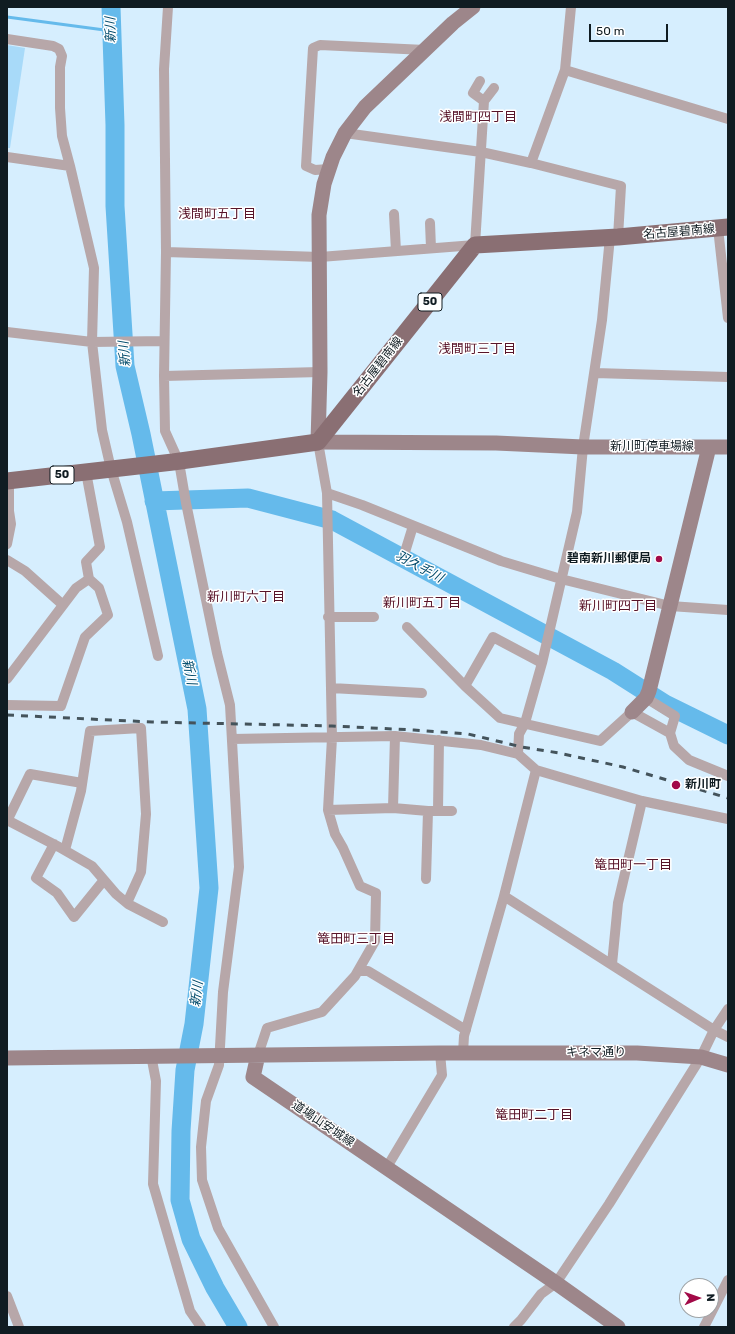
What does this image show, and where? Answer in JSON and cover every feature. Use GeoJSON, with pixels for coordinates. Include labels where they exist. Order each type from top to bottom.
{"type":"FeatureCollection","features":[{"type":"Feature","properties":{"kind":"main road"},"geometry":{"type":"LineString","coordinates":[[318,442],[320,372],[319,215],[324,184],[332,157],[345,133],[365,107],[453,23],[472,7]]}},
{"type":"Feature","properties":{"kind":"main road","name":"名古屋碧南線"},"geometry":{"type":"LineString","coordinates":[[318,442],[475,245],[614,237],[723,228]]}},
{"type":"Feature","properties":{"kind":"main road","name":"新川町停車場線"},"geometry":{"type":"LineString","coordinates":[[318,442],[496,443],[583,447],[709,447],[649,690],[646,698],[632,712]]}},
{"type":"Feature","properties":{"kind":"main road","name":"50"},"geometry":{"type":"LineString","coordinates":[[8,481],[176,462],[318,442]]}},
{"type":"Feature","properties":{"kind":"main road"},"geometry":{"type":"LineString","coordinates":[[709,447],[728,447]]}},
{"type":"Feature","properties":{"kind":"main road","name":"キネマ通り"},"geometry":{"type":"LineString","coordinates":[[258,1055],[440,1053],[636,1054],[701,1057],[728,1065]]}},
{"type":"Feature","properties":{"kind":"main road"},"geometry":{"type":"LineString","coordinates":[[7,1058],[156,1055],[258,1055]]}},
{"type":"Feature","properties":{"kind":"main road","name":"道場山安城線"},"geometry":{"type":"LineString","coordinates":[[258,1055],[253,1077],[387,1167],[618,1327]]}},
{"type":"Feature","properties":{"kind":"street"},"geometry":{"type":"LineString","coordinates":[[168,7],[164,69],[166,252],[164,341],[165,431],[176,462],[186,503],[217,653],[230,705],[239,867],[216,1055],[219,1065],[206,1100],[201,1147],[202,1180],[218,1228],[274,1327]]}},
{"type":"Feature","properties":{"kind":"street"},"geometry":{"type":"LineString","coordinates":[[530,163],[565,70],[571,7]]}},
{"type":"Feature","properties":{"kind":"street"},"geometry":{"type":"LineString","coordinates":[[7,39],[53,46],[59,49],[62,56],[60,67],[62,136],[94,268],[92,342],[102,430],[114,468],[158,656]]}},
{"type":"Feature","properties":{"kind":"street"},"geometry":{"type":"LineString","coordinates":[[329,169],[315,170],[306,166],[313,48],[320,45],[425,50]]}},
{"type":"Feature","properties":{"kind":"street"},"geometry":{"type":"LineString","coordinates":[[565,70],[728,118]]}},
{"type":"Feature","properties":{"kind":"street"},"geometry":{"type":"LineString","coordinates":[[480,81],[473,93],[484,101]]}},
{"type":"Feature","properties":{"kind":"street"},"geometry":{"type":"LineString","coordinates":[[166,252],[320,257],[475,245],[484,101],[494,88]]}},
{"type":"Feature","properties":{"kind":"street"},"geometry":{"type":"LineString","coordinates":[[345,133],[481,152],[622,186],[583,447],[577,512],[542,663],[525,723],[519,734],[518,754]]}},
{"type":"Feature","properties":{"kind":"street"},"geometry":{"type":"LineString","coordinates":[[7,156],[70,166]]}},
{"type":"Feature","properties":{"kind":"street"},"geometry":{"type":"LineString","coordinates":[[394,214],[396,251]]}},
{"type":"Feature","properties":{"kind":"street"},"geometry":{"type":"LineString","coordinates":[[430,224],[432,248]]}},
{"type":"Feature","properties":{"kind":"street"},"geometry":{"type":"LineString","coordinates":[[723,228],[728,318]]}},
{"type":"Feature","properties":{"kind":"street"},"geometry":{"type":"LineString","coordinates":[[7,332],[92,342],[164,341]]}},
{"type":"Feature","properties":{"kind":"street"},"geometry":{"type":"LineString","coordinates":[[164,376],[320,372]]}},
{"type":"Feature","properties":{"kind":"street"},"geometry":{"type":"LineString","coordinates":[[595,373],[728,377]]}},
{"type":"Feature","properties":{"kind":"street"},"geometry":{"type":"LineString","coordinates":[[258,1055],[267,1028],[322,1012],[355,976],[375,941],[376,893],[360,886],[335,834],[328,810],[332,738],[332,688],[328,617],[327,493],[318,442]]}},
{"type":"Feature","properties":{"kind":"street"},"geometry":{"type":"LineString","coordinates":[[7,705],[61,706],[85,637],[108,614],[99,588],[89,579],[86,562],[100,547],[86,472]]}},
{"type":"Feature","properties":{"kind":"street"},"geometry":{"type":"LineString","coordinates":[[7,544],[11,524],[8,481]]}},
{"type":"Feature","properties":{"kind":"street"},"geometry":{"type":"LineString","coordinates":[[327,493],[362,505],[501,561],[562,579],[670,606],[728,610]]}},
{"type":"Feature","properties":{"kind":"street"},"geometry":{"type":"LineString","coordinates":[[405,552],[413,526]]}},
{"type":"Feature","properties":{"kind":"street"},"geometry":{"type":"LineString","coordinates":[[7,560],[25,571],[63,605]]}},
{"type":"Feature","properties":{"kind":"street"},"geometry":{"type":"LineString","coordinates":[[7,679],[76,588],[89,579]]}},
{"type":"Feature","properties":{"kind":"street"},"geometry":{"type":"LineString","coordinates":[[328,617],[374,616]]}},
{"type":"Feature","properties":{"kind":"street"},"geometry":{"type":"LineString","coordinates":[[406,627],[465,686],[500,718],[600,741],[632,712],[670,734]]}},
{"type":"Feature","properties":{"kind":"street"},"geometry":{"type":"LineString","coordinates":[[465,686],[493,637],[542,663]]}},
{"type":"Feature","properties":{"kind":"street"},"geometry":{"type":"LineString","coordinates":[[332,688],[422,693]]}},
{"type":"Feature","properties":{"kind":"street"},"geometry":{"type":"LineString","coordinates":[[646,698],[675,716],[670,734],[674,746],[689,760],[728,776]]}},
{"type":"Feature","properties":{"kind":"street"},"geometry":{"type":"LineString","coordinates":[[65,850],[82,783],[90,731],[141,728],[146,814],[141,872],[127,903]]}},
{"type":"Feature","properties":{"kind":"street"},"geometry":{"type":"LineString","coordinates":[[232,739],[395,736],[481,745],[518,754],[536,770],[642,801],[728,819]]}},
{"type":"Feature","properties":{"kind":"street"},"geometry":{"type":"LineString","coordinates":[[393,808],[395,736]]}},
{"type":"Feature","properties":{"kind":"street"},"geometry":{"type":"LineString","coordinates":[[426,879],[439,740]]}},
{"type":"Feature","properties":{"kind":"street"},"geometry":{"type":"LineString","coordinates":[[462,1053],[466,1030],[504,896],[536,770]]}},
{"type":"Feature","properties":{"kind":"street"},"geometry":{"type":"LineString","coordinates":[[82,783],[30,774],[7,820],[54,844],[92,866],[116,894],[127,903],[163,922]]}},
{"type":"Feature","properties":{"kind":"street"},"geometry":{"type":"LineString","coordinates":[[612,964],[618,903],[642,801]]}},
{"type":"Feature","properties":{"kind":"street"},"geometry":{"type":"LineString","coordinates":[[328,810],[393,808],[452,811]]}},
{"type":"Feature","properties":{"kind":"street"},"geometry":{"type":"LineString","coordinates":[[54,844],[36,878],[57,893],[74,917],[104,880]]}},
{"type":"Feature","properties":{"kind":"street"},"geometry":{"type":"LineString","coordinates":[[504,896],[714,1030],[728,1037]]}},
{"type":"Feature","properties":{"kind":"street"},"geometry":{"type":"LineString","coordinates":[[358,971],[368,971],[466,1030]]}},
{"type":"Feature","properties":{"kind":"street"},"geometry":{"type":"LineString","coordinates":[[514,1327],[541,1294],[556,1283],[609,1204],[701,1057],[714,1030],[728,1008]]}},
{"type":"Feature","properties":{"kind":"street"},"geometry":{"type":"LineString","coordinates":[[387,1167],[442,1075],[440,1053]]}},
{"type":"Feature","properties":{"kind":"street"},"geometry":{"type":"LineString","coordinates":[[156,1055],[153,1184],[190,1311],[201,1327]]}},
{"type":"Feature","properties":{"kind":"street"},"geometry":{"type":"LineString","coordinates":[[704,1327],[728,1280]]}},
{"type":"Feature","properties":{"kind":"street"},"geometry":{"type":"LineString","coordinates":[[7,1296],[19,1327]]}},
{"type":"Feature","properties":{"kind":"shaded area"},"geometry":{"type":"Polygon","coordinates":[[[7,45],[25,48],[10,148],[7,148],[7,45]]]}},
{"type":"Feature","properties":{"kind":"waterway","name":"新川"},"geometry":{"type":"LineString","coordinates":[[111,7],[115,125],[115,206],[125,366],[141,434],[197,709],[209,888],[194,1024],[185,1070],[181,1131],[180,1200],[191,1239],[215,1288],[238,1327]]}},
{"type":"Feature","properties":{"kind":"waterway"},"geometry":{"type":"LineString","coordinates":[[7,17],[112,31]]}},
{"type":"Feature","properties":{"kind":"waterway","name":"羽久手川"},"geometry":{"type":"LineString","coordinates":[[154,501],[248,498],[332,520],[613,671],[665,704],[728,735]]}},
{"type":"Feature","properties":{"kind":"railway"},"geometry":{"type":"LineString","coordinates":[[7,715],[152,722],[332,726],[468,734],[522,747],[559,753],[623,767],[728,798]]}},
{"type":"Feature","properties":{"kind":"place","name":"碧南新川郵便局"},"geometry":{"type":"Point","coordinates":[659,559]}},
{"type":"Feature","properties":{"kind":"place","name":"新川町"},"geometry":{"type":"Point","coordinates":[676,785]}},
{"type":"Feature","properties":{"kind":"district","name":"浅間町四丁目"},"geometry":{"type":"Point","coordinates":[478,117]}},
{"type":"Feature","properties":{"kind":"district","name":"浅間町五丁目"},"geometry":{"type":"Point","coordinates":[217,214]}},
{"type":"Feature","properties":{"kind":"district","name":"浅間町三丁目"},"geometry":{"type":"Point","coordinates":[477,349]}},
{"type":"Feature","properties":{"kind":"district","name":"新川町六丁目"},"geometry":{"type":"Point","coordinates":[246,597]}},
{"type":"Feature","properties":{"kind":"district","name":"新川町五丁目"},"geometry":{"type":"Point","coordinates":[422,603]}},
{"type":"Feature","properties":{"kind":"district","name":"新川町四丁目"},"geometry":{"type":"Point","coordinates":[618,606]}},
{"type":"Feature","properties":{"kind":"district","name":"篭田町一丁目"},"geometry":{"type":"Point","coordinates":[633,865]}},
{"type":"Feature","properties":{"kind":"district","name":"篭田町三丁目"},"geometry":{"type":"Point","coordinates":[356,939]}},
{"type":"Feature","properties":{"kind":"district","name":"篭田町二丁目"},"geometry":{"type":"Point","coordinates":[534,1115]}}]}
